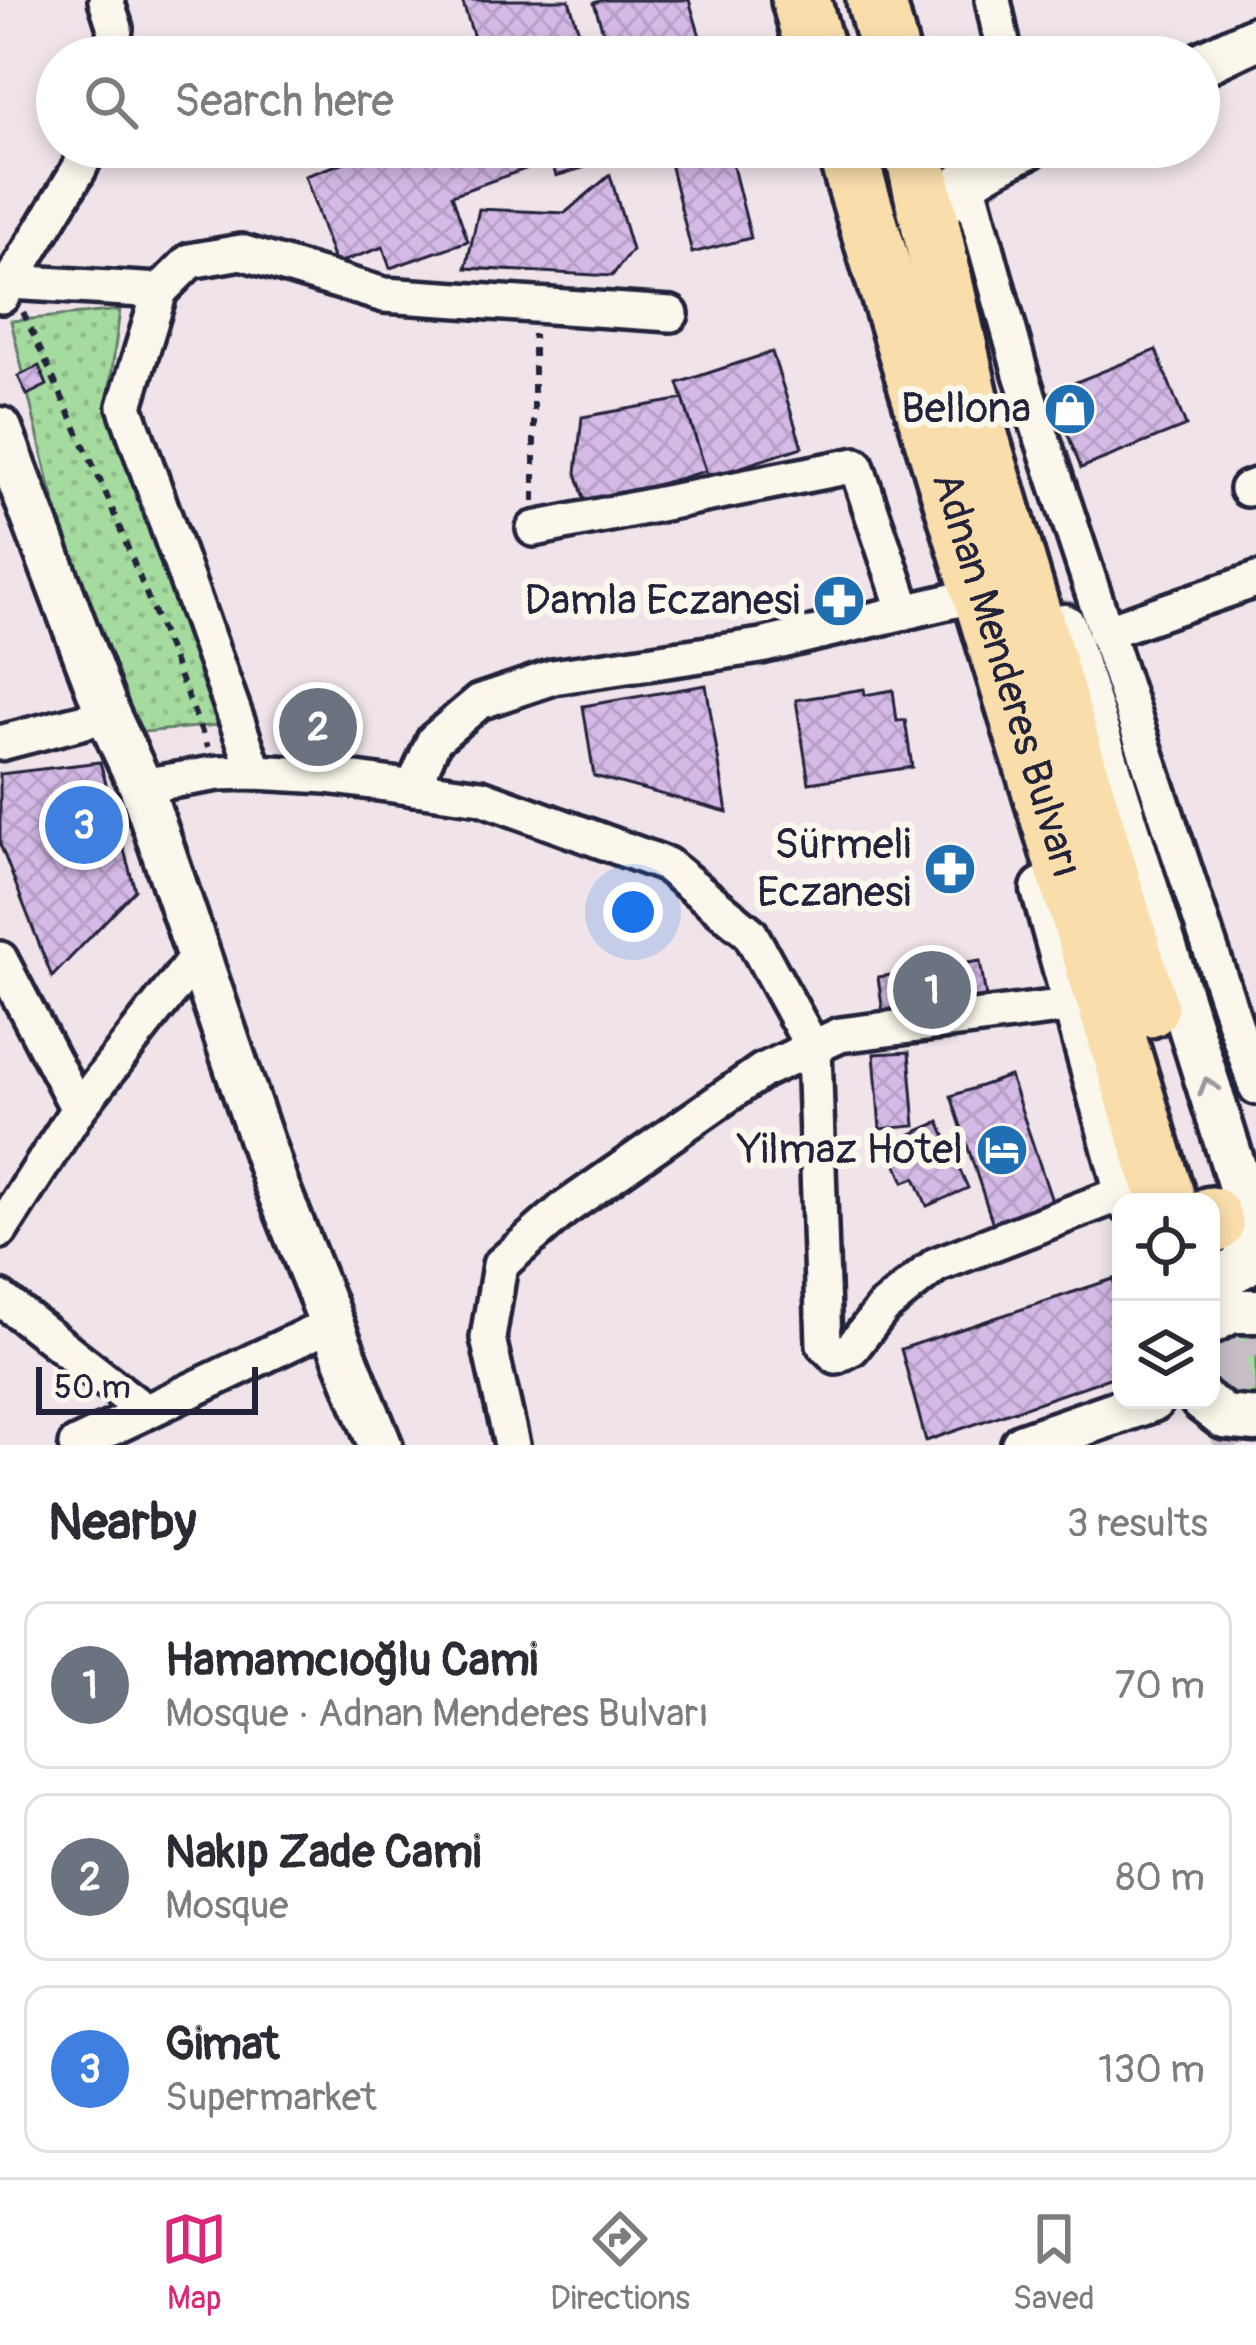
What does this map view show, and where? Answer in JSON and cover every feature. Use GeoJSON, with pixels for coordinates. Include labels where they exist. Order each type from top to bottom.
{"type":"FeatureCollection","features":[{"type":"Feature","properties":{"kind":"highway"},"geometry":{"type":"LineString","coordinates":[[876,0],[885,36]]}},
{"type":"Feature","properties":{"kind":"highway","name":"Adnan Menderes Bulvarı"},"geometry":{"type":"LineString","coordinates":[[850,168],[1188,1193]]}},
{"type":"Feature","properties":{"kind":"highway","name":"Adnan Menderes Bulvarı"},"geometry":{"type":"LineString","coordinates":[[919,168],[974,419],[1189,1193]]}},
{"type":"Feature","properties":{"kind":"street"},"geometry":{"type":"LineString","coordinates":[[106,0],[114,36]]}},
{"type":"Feature","properties":{"kind":"street"},"geometry":{"type":"LineString","coordinates":[[993,0],[1001,36]]}},
{"type":"Feature","properties":{"kind":"street"},"geometry":{"type":"LineString","coordinates":[[1220,55],[1256,38]]}},
{"type":"Feature","properties":{"kind":"street"},"geometry":{"type":"LineString","coordinates":[[5,291],[77,168]]}},
{"type":"Feature","properties":{"kind":"street"},"geometry":{"type":"LineString","coordinates":[[849,168],[1075,1005],[1183,1193]]}},
{"type":"Feature","properties":{"kind":"street"},"geometry":{"type":"LineString","coordinates":[[933,221],[968,182],[992,168]]}},
{"type":"Feature","properties":{"kind":"street"},"geometry":{"type":"LineString","coordinates":[[968,182],[1021,374],[1105,632],[1242,999],[1256,1087]]}},
{"type":"Feature","properties":{"kind":"street"},"geometry":{"type":"LineString","coordinates":[[254,772],[125,406],[160,291],[190,261],[241,252],[384,295],[671,314]]}},
{"type":"Feature","properties":{"kind":"street"},"geometry":{"type":"LineString","coordinates":[[5,291],[160,291]]}},
{"type":"Feature","properties":{"kind":"street"},"geometry":{"type":"LineString","coordinates":[[0,430],[8,473],[141,786],[276,1184],[380,1445]]}},
{"type":"Feature","properties":{"kind":"street"},"geometry":{"type":"LineString","coordinates":[[534,529],[856,465],[905,612]]}},
{"type":"Feature","properties":{"kind":"street"},"geometry":{"type":"LineString","coordinates":[[1105,632],[1256,580]]}},
{"type":"Feature","properties":{"kind":"street"},"geometry":{"type":"LineString","coordinates":[[413,788],[434,740],[479,702],[553,677],[761,646],[964,598]]}},
{"type":"Feature","properties":{"kind":"street"},"geometry":{"type":"LineString","coordinates":[[0,743],[108,715]]}},
{"type":"Feature","properties":{"kind":"street"},"geometry":{"type":"LineString","coordinates":[[141,786],[218,772],[254,772],[328,776],[481,797],[667,865],[750,933],[814,1050],[824,1344],[836,1356],[852,1348],[883,1307],[937,1264],[1112,1229]]}},
{"type":"Feature","properties":{"kind":"street"},"geometry":{"type":"LineString","coordinates":[[0,1231],[79,1109],[196,958]]}},
{"type":"Feature","properties":{"kind":"street"},"geometry":{"type":"LineString","coordinates":[[0,959],[79,1109]]}},
{"type":"Feature","properties":{"kind":"street"},"geometry":{"type":"LineString","coordinates":[[512,1445],[488,1338],[500,1265],[564,1209],[762,1071],[840,1035],[1075,1005]]}},
{"type":"Feature","properties":{"kind":"street"},"geometry":{"type":"LineString","coordinates":[[1220,1241],[1243,1266],[1220,1278]]}},
{"type":"Feature","properties":{"kind":"street"},"geometry":{"type":"LineString","coordinates":[[0,1298],[146,1412]]}},
{"type":"Feature","properties":{"kind":"street"},"geometry":{"type":"LineString","coordinates":[[1220,1317],[1232,1311],[1256,1311]]}},
{"type":"Feature","properties":{"kind":"street"},"geometry":{"type":"LineString","coordinates":[[76,1445],[333,1323]]}},
{"type":"Feature","properties":{"kind":"street"},"geometry":{"type":"LineString","coordinates":[[1023,1445],[1126,1409]]}},
{"type":"Feature","properties":{"kind":"street"},"geometry":{"type":"LineString","coordinates":[[1199,1409],[1207,1445]]}},
{"type":"Feature","properties":{"kind":"street"},"geometry":{"type":"LineString","coordinates":[[1210,1409],[1224,1418],[1256,1420]]}},
{"type":"Feature","properties":{"kind":"path"},"geometry":{"type":"LineString","coordinates":[[5,291],[104,489],[218,772]]}},
{"type":"Feature","properties":{"kind":"path"},"geometry":{"type":"LineString","coordinates":[[534,529],[535,306]]}},
{"type":"Feature","properties":{"kind":"green space"},"geometry":{"type":"Polygon","coordinates":[[[120,310],[107,408],[230,724],[133,733],[84,600],[50,487],[11,321],[120,310]]]}},
{"type":"Feature","properties":{"kind":"green space"},"geometry":{"type":"Polygon","coordinates":[[[1237,1335],[1256,1337],[1256,1394],[1229,1392],[1220,1384],[1220,1350],[1237,1335]]]}},
{"type":"Feature","properties":{"kind":"building"},"geometry":{"type":"Polygon","coordinates":[[[462,0],[569,0],[580,36],[473,36],[462,0]]]}},
{"type":"Feature","properties":{"kind":"building"},"geometry":{"type":"Polygon","coordinates":[[[689,0],[700,36],[604,36],[594,3],[689,0]]]}},
{"type":"Feature","properties":{"kind":"building"},"geometry":{"type":"Polygon","coordinates":[[[328,168],[528,168],[452,195],[468,241],[390,268],[383,247],[335,264],[305,176],[328,168]]]}},
{"type":"Feature","properties":{"kind":"building"},"geometry":{"type":"Polygon","coordinates":[[[554,168],[583,168],[556,176],[554,168]]]}},
{"type":"Feature","properties":{"kind":"building"},"geometry":{"type":"Polygon","coordinates":[[[671,168],[733,168],[751,238],[692,253],[671,168]]]}},
{"type":"Feature","properties":{"kind":"building"},"geometry":{"type":"Polygon","coordinates":[[[610,175],[632,250],[612,276],[466,268],[479,209],[565,213],[610,175]]]}},
{"type":"Feature","properties":{"kind":"building"},"geometry":{"type":"Polygon","coordinates":[[[1156,350],[1186,426],[1081,468],[1051,392],[1156,350]]]}},
{"type":"Feature","properties":{"kind":"building"},"geometry":{"type":"Polygon","coordinates":[[[772,352],[802,447],[708,478],[678,383],[772,352]]]}},
{"type":"Feature","properties":{"kind":"building"},"geometry":{"type":"Polygon","coordinates":[[[39,366],[47,385],[27,395],[18,376],[39,366]]]}},
{"type":"Feature","properties":{"kind":"building"},"geometry":{"type":"Polygon","coordinates":[[[683,399],[706,471],[638,490],[639,497],[588,511],[576,473],[582,417],[683,399]]]}},
{"type":"Feature","properties":{"kind":"building"},"geometry":{"type":"Polygon","coordinates":[[[706,685],[727,812],[594,776],[583,706],[706,685]]]}},
{"type":"Feature","properties":{"kind":"building"},"geometry":{"type":"Polygon","coordinates":[[[864,689],[865,695],[893,690],[897,721],[905,720],[912,767],[809,783],[796,700],[864,689]]]}},
{"type":"Feature","properties":{"kind":"building"},"geometry":{"type":"Polygon","coordinates":[[[345,699],[351,748],[292,755],[286,706],[345,699]]]}},
{"type":"Feature","properties":{"kind":"building"},"geometry":{"type":"Polygon","coordinates":[[[100,762],[135,890],[52,977],[0,844],[0,774],[100,762]]]}},
{"type":"Feature","properties":{"kind":"building"},"geometry":{"type":"Polygon","coordinates":[[[980,961],[987,1003],[884,1020],[878,977],[980,961]]]}},
{"type":"Feature","properties":{"kind":"building"},"geometry":{"type":"Polygon","coordinates":[[[909,1052],[915,1126],[880,1129],[874,1054],[909,1052]]]}},
{"type":"Feature","properties":{"kind":"building","name":"Yilmaz Hotel"},"geometry":{"type":"Polygon","coordinates":[[[1010,1076],[1053,1204],[993,1224],[951,1096],[1010,1076]]]}},
{"type":"Feature","properties":{"kind":"building"},"geometry":{"type":"Polygon","coordinates":[[[939,1122],[968,1188],[927,1206],[915,1178],[904,1182],[888,1144],[939,1122]]]}},
{"type":"Feature","properties":{"kind":"building"},"geometry":{"type":"Polygon","coordinates":[[[1112,1279],[1112,1377],[926,1441],[901,1349],[1112,1279]]]}},
{"type":"Feature","properties":{"kind":"tunnel"},"geometry":{"type":"LineString","coordinates":[[1224,1257],[1256,1356]]}},
{"type":"Feature","properties":{"kind":"tunnel"},"geometry":{"type":"LineString","coordinates":[[1220,1372],[1243,1445]]}},
{"type":"Feature","properties":{"kind":"place","name":"Bellona"},"geometry":{"type":"Point","coordinates":[1070,409]}},
{"type":"Feature","properties":{"kind":"place","name":"Damla Eczanesi"},"geometry":{"type":"Point","coordinates":[839,601]}},
{"type":"Feature","properties":{"kind":"place","name":"Nakıp Zade Cami"},"geometry":{"type":"Point","coordinates":[318,727]}},
{"type":"Feature","properties":{"kind":"place","name":"Gimat"},"geometry":{"type":"Point","coordinates":[84,825]}},
{"type":"Feature","properties":{"kind":"place","name":"Sürmeli Eczanesi"},"geometry":{"type":"Point","coordinates":[950,869]}},
{"type":"Feature","properties":{"kind":"place","name":"Hamamcıoğlu Cami"},"geometry":{"type":"Point","coordinates":[932,990]}},
{"type":"Feature","properties":{"kind":"place","name":"Yilmaz Hotel"},"geometry":{"type":"Point","coordinates":[1002,1150]}}]}
